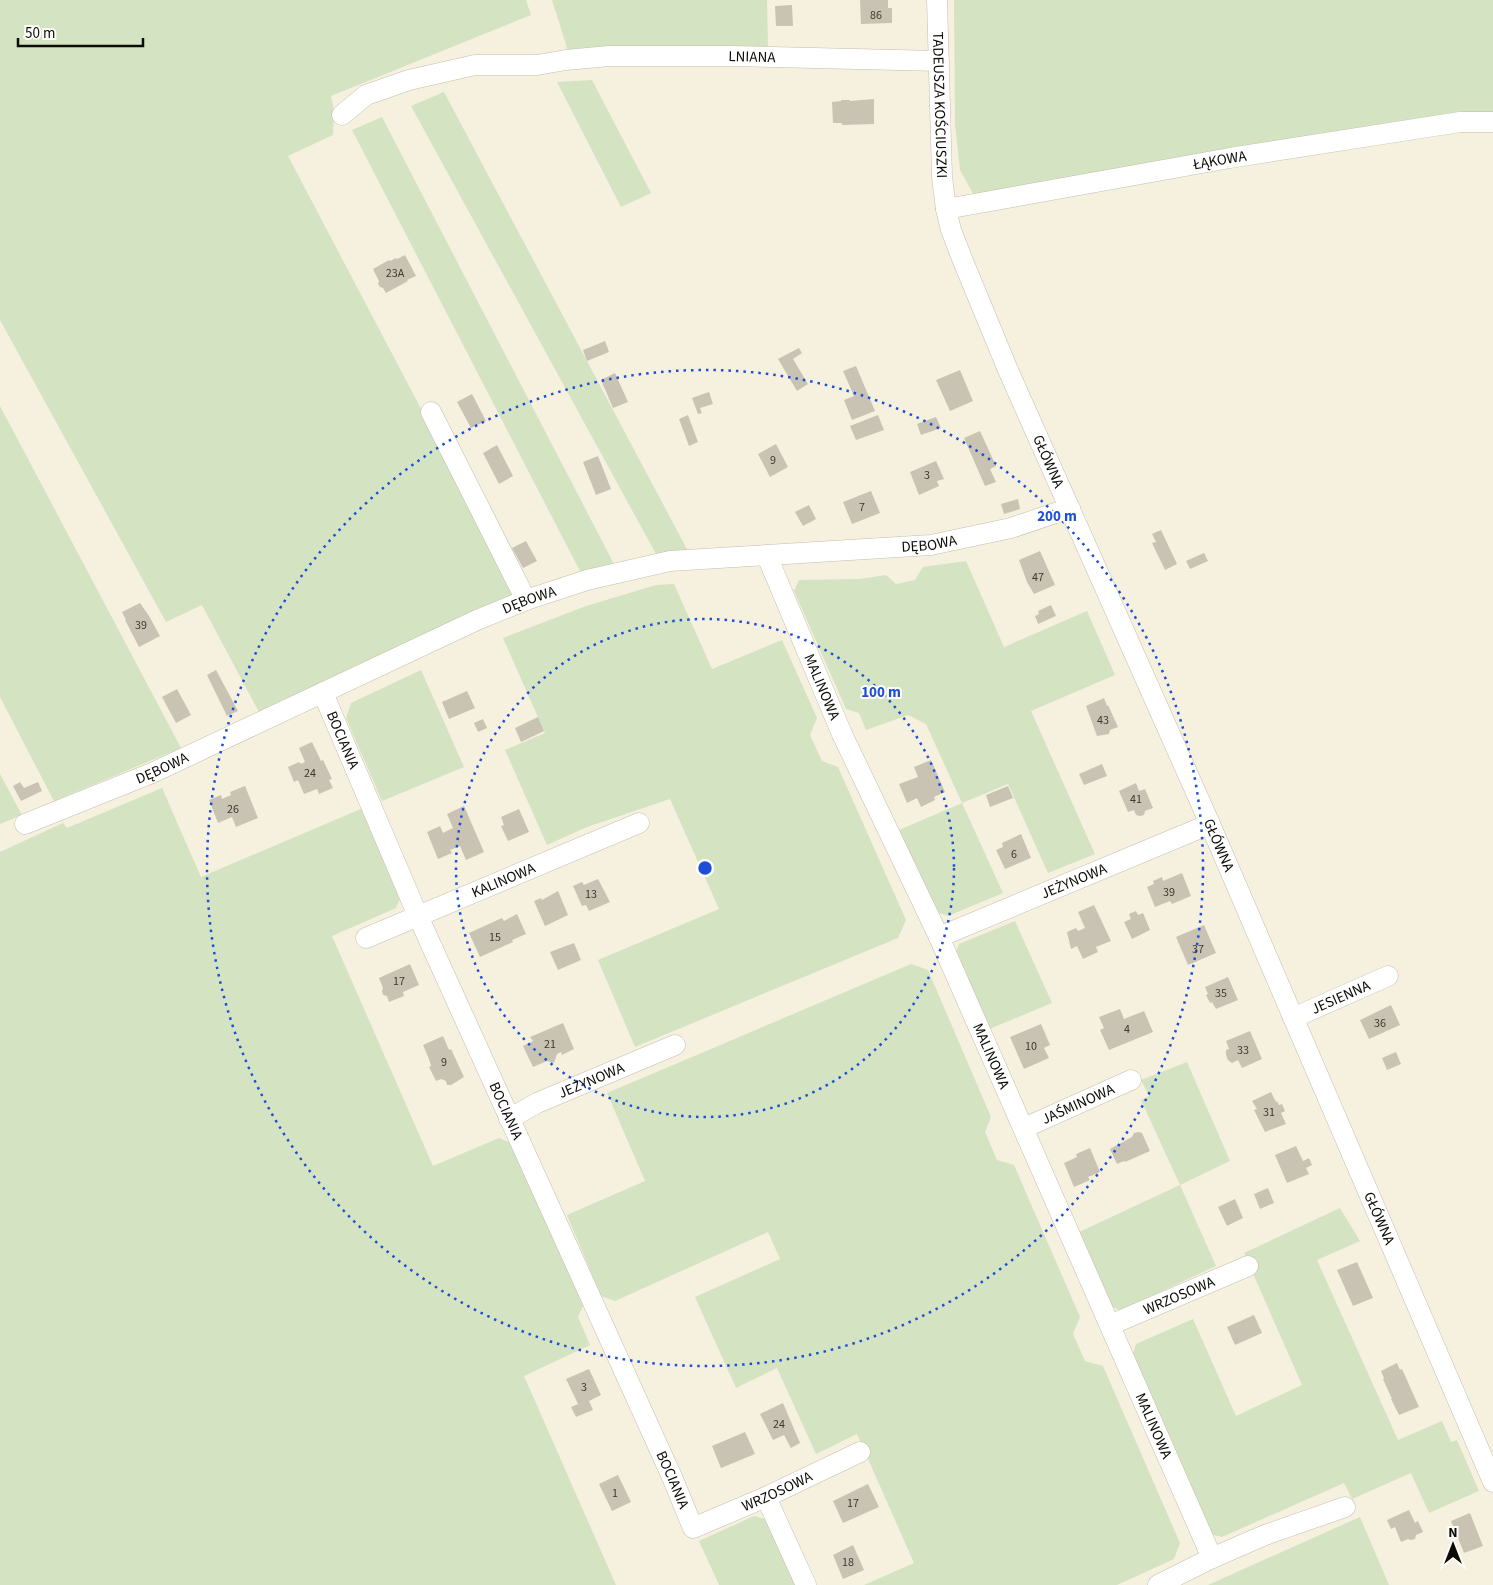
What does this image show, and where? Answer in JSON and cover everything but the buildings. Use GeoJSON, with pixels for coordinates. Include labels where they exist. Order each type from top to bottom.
{"type":"FeatureCollection","features":[{"type":"Feature","properties":{"kind":"street","name":"TADEUSZA KOŚCIUSZKI"},"geometry":{"type":"LineString","coordinates":[[937,0],[941,160],[946,209]]}},
{"type":"Feature","properties":{"kind":"street","name":"LNIANA"},"geometry":{"type":"LineString","coordinates":[[342,115],[366,95],[409,80],[475,65],[537,64],[609,56],[939,61]]}},
{"type":"Feature","properties":{"kind":"street","name":"ŁĄKOWA"},"geometry":{"type":"LineString","coordinates":[[946,209],[1230,158],[1460,122],[1493,122]]}},
{"type":"Feature","properties":{"kind":"street","name":"GŁÓWNA"},"geometry":{"type":"LineString","coordinates":[[946,209],[951,230],[1008,370],[1210,824],[1493,1482]]}},
{"type":"Feature","properties":{"kind":"street"},"geometry":{"type":"LineString","coordinates":[[431,412],[526,600]]}},
{"type":"Feature","properties":{"kind":"street","name":"DĘBOWA"},"geometry":{"type":"LineString","coordinates":[[25,824],[152,773],[477,620],[526,600],[587,580],[670,560],[767,556],[931,545],[1010,528],[1070,508]]}},
{"type":"Feature","properties":{"kind":"street","name":"MALINOWA"},"geometry":{"type":"LineString","coordinates":[[767,556],[842,734],[939,937],[1212,1558]]}},
{"type":"Feature","properties":{"kind":"street","name":"BOCIANIA"},"geometry":{"type":"LineString","coordinates":[[322,693],[418,916],[672,1477],[693,1528]]}},
{"type":"Feature","properties":{"kind":"street","name":"KALINOWA"},"geometry":{"type":"LineString","coordinates":[[366,938],[639,822]]}},
{"type":"Feature","properties":{"kind":"street","name":"JEŻYNOWA"},"geometry":{"type":"LineString","coordinates":[[939,937],[1210,824]]}},
{"type":"Feature","properties":{"kind":"street","name":"JESIENNA"},"geometry":{"type":"LineString","coordinates":[[1293,1018],[1388,976]]}},
{"type":"Feature","properties":{"kind":"street","name":"JEŻYNOWA"},"geometry":{"type":"LineString","coordinates":[[509,1119],[537,1103],[675,1045]]}},
{"type":"Feature","properties":{"kind":"street","name":"JAŚMINOWA"},"geometry":{"type":"LineString","coordinates":[[1024,1128],[1130,1080]]}},
{"type":"Feature","properties":{"kind":"street","name":"WRZOSOWA"},"geometry":{"type":"LineString","coordinates":[[1110,1325],[1248,1266]]}},
{"type":"Feature","properties":{"kind":"street","name":"WRZOSOWA"},"geometry":{"type":"LineString","coordinates":[[693,1528],[766,1497],[860,1452]]}},
{"type":"Feature","properties":{"kind":"street"},"geometry":{"type":"LineString","coordinates":[[766,1497],[806,1585]]}},
{"type":"Feature","properties":{"kind":"street"},"geometry":{"type":"LineString","coordinates":[[1158,1585],[1212,1558],[1265,1535],[1345,1507]]}},
{"type":"Feature","properties":{"kind":"green space"},"geometry":{"type":"Polygon","coordinates":[[[0,0],[526,0],[531,15],[331,96],[334,112],[333,135],[288,156],[519,595],[260,714],[202,605],[166,622],[0,320],[0,0]]]}},
{"type":"Feature","properties":{"kind":"green space"},"geometry":{"type":"Polygon","coordinates":[[[552,0],[767,0],[768,49],[569,54],[552,0]]]}},
{"type":"Feature","properties":{"kind":"green space"},"geometry":{"type":"Polygon","coordinates":[[[954,0],[1493,0],[1493,119],[975,197],[960,170],[955,125],[954,0]]]}},
{"type":"Feature","properties":{"kind":"green space"},"geometry":{"type":"Polygon","coordinates":[[[592,80],[651,193],[621,207],[557,82],[592,80]]]}},
{"type":"Feature","properties":{"kind":"green space"},"geometry":{"type":"Polygon","coordinates":[[[444,92],[689,553],[656,554],[411,106],[444,92]]]}},
{"type":"Feature","properties":{"kind":"green space"},"geometry":{"type":"Polygon","coordinates":[[[382,117],[615,566],[582,575],[352,130],[382,117]]]}},
{"type":"Feature","properties":{"kind":"green space"},"geometry":{"type":"Polygon","coordinates":[[[0,406],[181,748],[54,801],[0,697],[0,406]]]}},
{"type":"Feature","properties":{"kind":"green space"},"geometry":{"type":"Polygon","coordinates":[[[966,561],[1004,647],[1087,611],[1115,675],[1031,711],[1095,854],[1048,873],[1008,784],[962,803],[926,724],[908,715],[866,730],[859,713],[846,709],[794,591],[799,580],[860,579],[886,575],[896,584],[915,580],[923,567],[966,561]]]}},
{"type":"Feature","properties":{"kind":"green space"},"geometry":{"type":"Polygon","coordinates":[[[674,584],[712,669],[782,640],[817,718],[810,735],[822,761],[838,767],[906,920],[898,938],[635,1047],[598,960],[719,909],[670,799],[587,827],[547,845],[505,750],[545,733],[503,638],[586,606],[656,585],[674,584]]]}},
{"type":"Feature","properties":{"kind":"green space"},"geometry":{"type":"Polygon","coordinates":[[[421,670],[464,767],[382,801],[346,718],[351,703],[421,670]]]}},
{"type":"Feature","properties":{"kind":"green space"},"geometry":{"type":"Polygon","coordinates":[[[0,774],[22,815],[0,824],[0,774]]]}},
{"type":"Feature","properties":{"kind":"green space"},"geometry":{"type":"Polygon","coordinates":[[[162,788],[201,877],[363,808],[402,894],[396,908],[332,936],[433,1166],[499,1138],[513,1144],[584,1304],[578,1317],[590,1345],[524,1376],[616,1585],[0,1585],[0,852],[63,823],[67,828],[162,788]]]}},
{"type":"Feature","properties":{"kind":"green space"},"geometry":{"type":"Polygon","coordinates":[[[962,803],[1003,893],[948,916],[934,911],[899,830],[962,803]]]}},
{"type":"Feature","properties":{"kind":"green space"},"geometry":{"type":"Polygon","coordinates":[[[1015,921],[1052,1003],[987,1030],[954,957],[959,944],[1015,921]]]}},
{"type":"Feature","properties":{"kind":"green space"},"geometry":{"type":"Polygon","coordinates":[[[911,964],[928,970],[991,1117],[985,1132],[997,1160],[1014,1165],[1080,1317],[1073,1334],[1085,1361],[1103,1366],[1180,1543],[1174,1559],[1117,1585],[864,1585],[914,1563],[857,1434],[816,1454],[777,1368],[736,1388],[695,1297],[780,1259],[768,1232],[615,1301],[601,1296],[567,1215],[645,1181],[607,1093],[911,964]]]}},
{"type":"Feature","properties":{"kind":"green space"},"geometry":{"type":"Polygon","coordinates":[[[1187,1062],[1230,1161],[1180,1185],[1141,1100],[1149,1096],[1141,1080],[1187,1062]]]}},
{"type":"Feature","properties":{"kind":"green space"},"geometry":{"type":"Polygon","coordinates":[[[1180,1185],[1216,1266],[1121,1310],[1108,1306],[1077,1233],[1180,1185]]]}},
{"type":"Feature","properties":{"kind":"green space"},"geometry":{"type":"Polygon","coordinates":[[[1340,1208],[1360,1241],[1317,1260],[1398,1440],[1442,1421],[1451,1442],[1457,1440],[1479,1491],[1429,1513],[1411,1473],[1352,1499],[1344,1483],[1222,1537],[1207,1533],[1131,1359],[1136,1344],[1193,1319],[1236,1416],[1302,1385],[1244,1253],[1340,1208]]]}},
{"type":"Feature","properties":{"kind":"green space"},"geometry":{"type":"Polygon","coordinates":[[[754,1516],[769,1520],[797,1585],[719,1585],[699,1541],[754,1516]]]}},
{"type":"Feature","properties":{"kind":"green space"},"geometry":{"type":"Polygon","coordinates":[[[1360,1517],[1389,1585],[1208,1585],[1360,1517]]]}}]}
